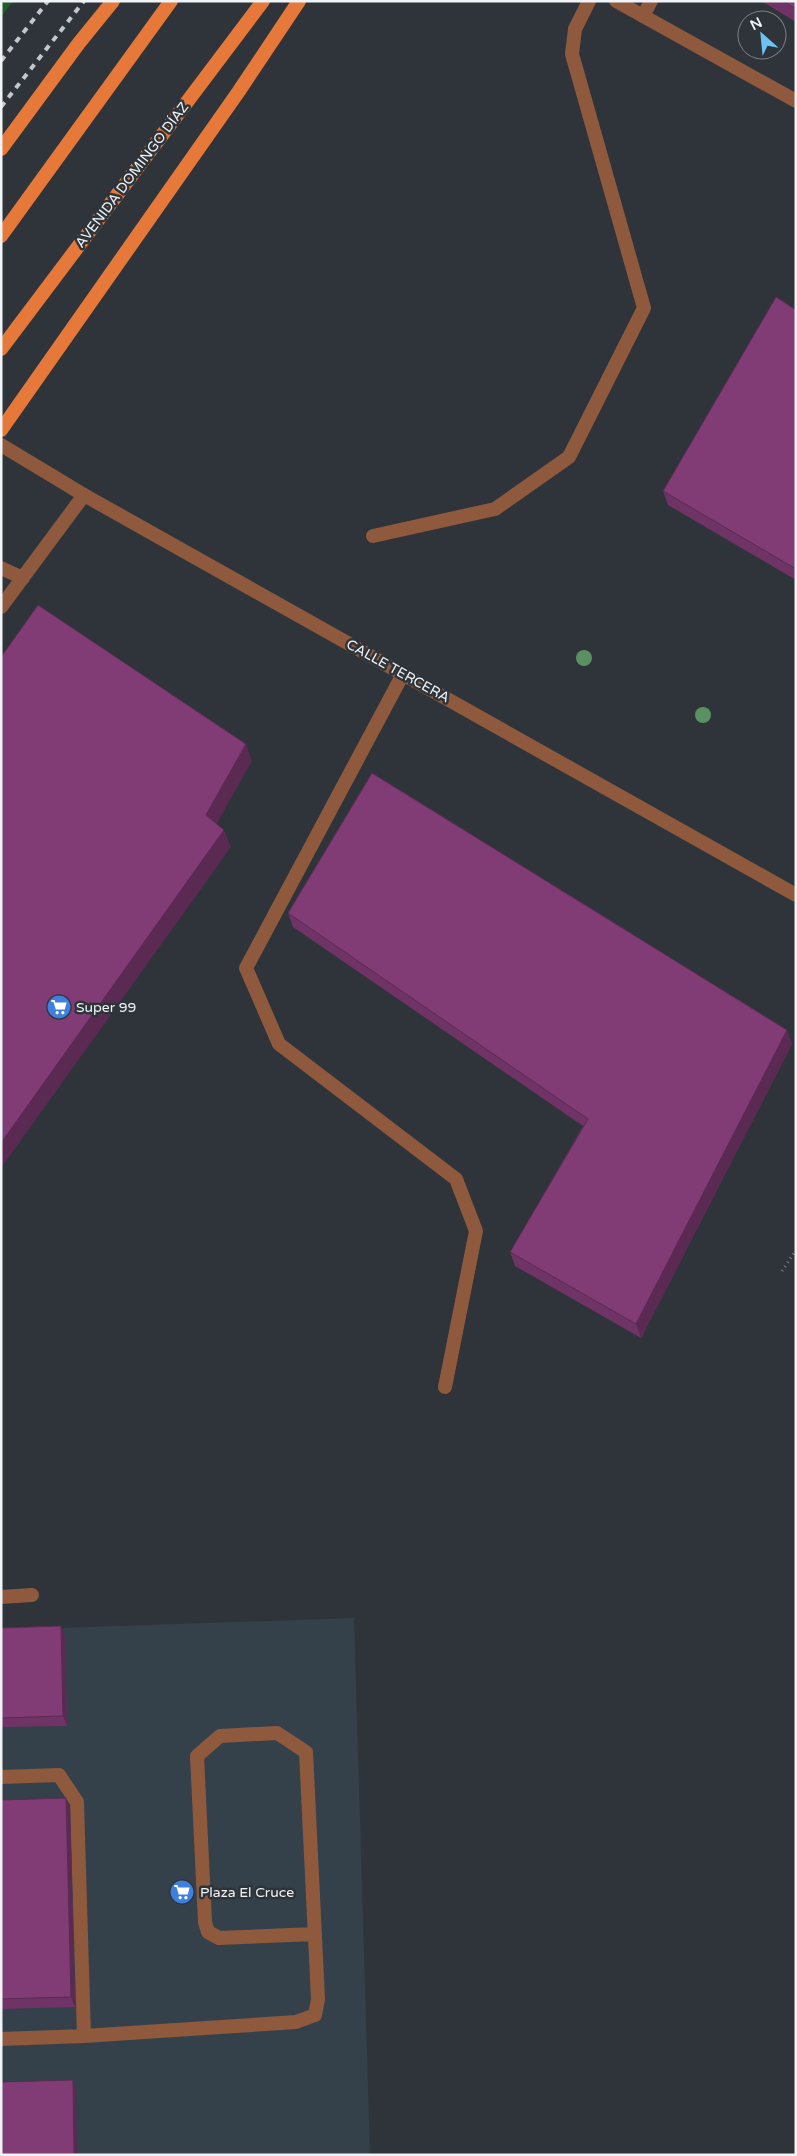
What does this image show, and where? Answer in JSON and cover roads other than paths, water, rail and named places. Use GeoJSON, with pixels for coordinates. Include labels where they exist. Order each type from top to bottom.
{"type":"FeatureCollection","features":[{"type":"Feature","properties":{"kind":"main road"},"geometry":{"type":"LineString","coordinates":[[1,149],[79,43],[113,1]]}},
{"type":"Feature","properties":{"kind":"main road"},"geometry":{"type":"LineString","coordinates":[[1,236],[171,1]]}},
{"type":"Feature","properties":{"kind":"main road","name":"AVENIDA DOMINGO DÍAZ"},"geometry":{"type":"LineString","coordinates":[[1,349],[263,1]]}},
{"type":"Feature","properties":{"kind":"main road"},"geometry":{"type":"LineString","coordinates":[[1,430],[239,91],[299,1]]}},
{"type":"Feature","properties":{"kind":"street"},"geometry":{"type":"LineString","coordinates":[[373,536],[495,509],[570,457],[644,308],[572,54],[575,29],[589,1]]}},
{"type":"Feature","properties":{"kind":"street"},"geometry":{"type":"LineString","coordinates":[[616,1],[796,101]]}},
{"type":"Feature","properties":{"kind":"street"},"geometry":{"type":"LineString","coordinates":[[643,16],[651,1]]}},
{"type":"Feature","properties":{"kind":"street","name":"CALLE TERCERA"},"geometry":{"type":"LineString","coordinates":[[1,445],[84,495],[796,895]]}},
{"type":"Feature","properties":{"kind":"street"},"geometry":{"type":"LineString","coordinates":[[1,607],[84,495]]}},
{"type":"Feature","properties":{"kind":"street"},"geometry":{"type":"LineString","coordinates":[[1,568],[22,578]]}},
{"type":"Feature","properties":{"kind":"street"},"geometry":{"type":"LineString","coordinates":[[403,674],[246,968],[279,1044],[456,1179],[476,1231],[445,1388]]}},
{"type":"Feature","properties":{"kind":"street"},"geometry":{"type":"LineString","coordinates":[[1,1597],[32,1596]]}},
{"type":"Feature","properties":{"kind":"street"},"geometry":{"type":"LineString","coordinates":[[1,2040],[296,2022],[315,2015],[318,2000],[306,1752],[277,1733],[220,1736],[197,1756],[205,1922],[208,1932],[219,1938],[314,1934]]}},
{"type":"Feature","properties":{"kind":"street"},"geometry":{"type":"LineString","coordinates":[[1,1777],[59,1775],[77,1802],[84,2036]]}},
{"type":"Feature","properties":{"kind":"railway"},"geometry":{"type":"LineString","coordinates":[[1,61],[48,1]]}},
{"type":"Feature","properties":{"kind":"railway"},"geometry":{"type":"LineString","coordinates":[[1,107],[84,1]]}},
{"type":"Feature","properties":{"kind":"place","name":"Super 99"},"geometry":{"type":"Point","coordinates":[59,1007]}},
{"type":"Feature","properties":{"kind":"place","name":"Plaza El Cruce"},"geometry":{"type":"Point","coordinates":[182,1892]}}]}
